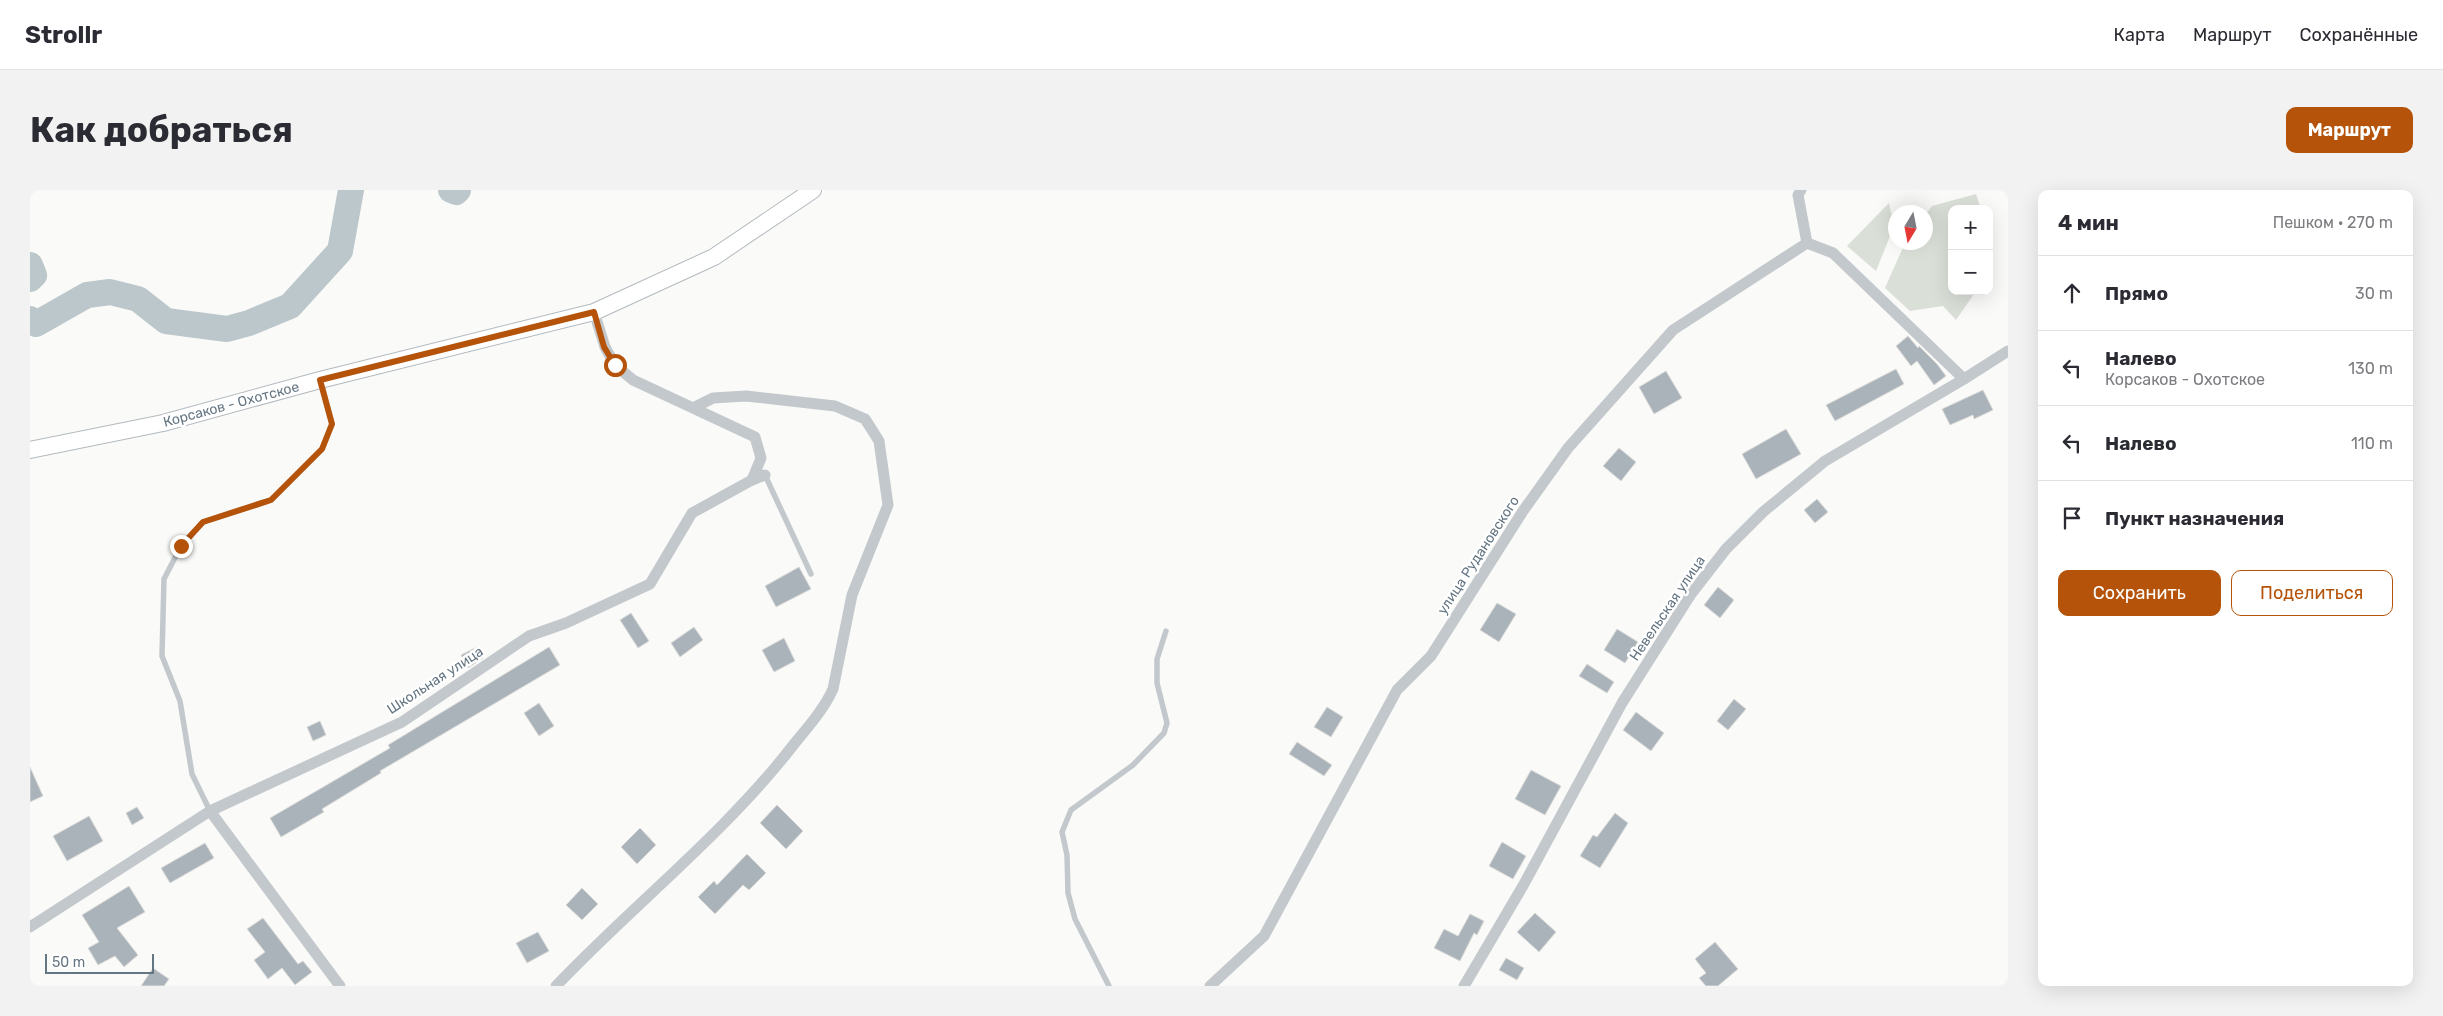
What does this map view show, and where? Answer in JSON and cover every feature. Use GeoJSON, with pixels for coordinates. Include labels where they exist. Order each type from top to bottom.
{"type":"FeatureCollection","features":[{"type":"Feature","properties":{"kind":"street","name":"Корсаков - Охотское"},"geometry":{"type":"LineString","coordinates":[[30,450],[162,423],[320,380],[594,312],[714,257],[813,190]]}},
{"type":"Feature","properties":{"kind":"street"},"geometry":{"type":"LineString","coordinates":[[1801,190],[1798,195],[1808,243],[1833,253],[1964,380]]}},
{"type":"Feature","properties":{"kind":"street","name":"улица Рудановского"},"geometry":{"type":"LineString","coordinates":[[1210,986],[1264,936],[1397,690],[1431,656],[1523,511],[1568,448],[1673,330],[1808,243]]}},
{"type":"Feature","properties":{"kind":"street"},"geometry":{"type":"LineString","coordinates":[[594,312],[604,347],[615,365],[634,380],[755,436],[761,458],[752,480]]}},
{"type":"Feature","properties":{"kind":"street","name":"Невельская улица"},"geometry":{"type":"LineString","coordinates":[[1464,986],[1524,884],[1622,703],[1691,594],[1726,549],[1762,512],[1825,461],[1964,380],[2008,351]]}},
{"type":"Feature","properties":{"kind":"street"},"geometry":{"type":"LineString","coordinates":[[556,986],[594,946],[734,812],[775,768],[827,703],[833,689],[852,595],[888,505],[879,441],[865,419],[835,406],[746,396],[713,398],[695,407]]}},
{"type":"Feature","properties":{"kind":"street","name":"Школьная улица"},"geometry":{"type":"LineString","coordinates":[[30,927],[210,811],[402,722],[529,636],[566,623],[650,584],[692,513],[752,480],[765,475]]}},
{"type":"Feature","properties":{"kind":"street"},"geometry":{"type":"LineString","coordinates":[[210,811],[340,986]]}},
{"type":"Feature","properties":{"kind":"lane"},"geometry":{"type":"LineString","coordinates":[[210,811],[192,774],[180,701],[162,656],[164,580],[181,546],[203,522],[271,500],[322,449],[332,424],[320,380]]}},
{"type":"Feature","properties":{"kind":"lane"},"geometry":{"type":"LineString","coordinates":[[765,475],[811,574]]}},
{"type":"Feature","properties":{"kind":"lane"},"geometry":{"type":"LineString","coordinates":[[1109,986],[1075,919],[1068,893],[1067,855],[1062,832],[1071,810],[1133,765],[1164,734],[1167,724],[1157,683],[1157,659],[1166,631]]}},
{"type":"Feature","properties":{"kind":"shaded area"},"geometry":{"type":"Polygon","coordinates":[[[1976,194],[1980,205],[1948,205],[1948,295],[1973,295],[1956,320],[1943,306],[1910,311],[1885,288],[1902,250],[1933,250],[1933,206],[1976,194]]]}},
{"type":"Feature","properties":{"kind":"shaded area"},"geometry":{"type":"Polygon","coordinates":[[[1889,203],[1888,241],[1876,271],[1847,246],[1889,203]]]}},
{"type":"Feature","properties":{"kind":"building"},"geometry":{"type":"Polygon","coordinates":[[[1908,336],[1918,348],[1919,346],[1937,364],[1946,376],[1934,385],[1917,361],[1911,366],[1896,346],[1908,336]]]}},
{"type":"Feature","properties":{"kind":"building"},"geometry":{"type":"Polygon","coordinates":[[[1896,369],[1904,384],[1835,421],[1826,405],[1896,369]]]}},
{"type":"Feature","properties":{"kind":"building"},"geometry":{"type":"Polygon","coordinates":[[[1666,371],[1682,398],[1654,414],[1639,387],[1666,371]]]}},
{"type":"Feature","properties":{"kind":"building"},"geometry":{"type":"Polygon","coordinates":[[[1983,390],[1993,410],[1974,419],[1973,415],[1950,425],[1942,409],[1983,390]]]}},
{"type":"Feature","properties":{"kind":"building"},"geometry":{"type":"Polygon","coordinates":[[[1786,429],[1801,454],[1756,479],[1742,454],[1786,429]]]}},
{"type":"Feature","properties":{"kind":"building"},"geometry":{"type":"Polygon","coordinates":[[[1619,448],[1636,462],[1621,481],[1603,466],[1619,448]]]}},
{"type":"Feature","properties":{"kind":"building"},"geometry":{"type":"Polygon","coordinates":[[[1817,499],[1828,512],[1815,523],[1804,510],[1817,499]]]}},
{"type":"Feature","properties":{"kind":"building"},"geometry":{"type":"Polygon","coordinates":[[[799,567],[811,589],[776,607],[765,586],[799,567]]]}},
{"type":"Feature","properties":{"kind":"building"},"geometry":{"type":"Polygon","coordinates":[[[1718,587],[1734,600],[1720,618],[1704,605],[1718,587]]]}},
{"type":"Feature","properties":{"kind":"building"},"geometry":{"type":"Polygon","coordinates":[[[1497,603],[1516,614],[1499,642],[1480,630],[1497,603]]]}},
{"type":"Feature","properties":{"kind":"building"},"geometry":{"type":"Polygon","coordinates":[[[631,613],[649,641],[638,648],[620,620],[631,613]]]}},
{"type":"Feature","properties":{"kind":"building"},"geometry":{"type":"Polygon","coordinates":[[[694,627],[703,640],[680,657],[671,643],[694,627]]]}},
{"type":"Feature","properties":{"kind":"building"},"geometry":{"type":"Polygon","coordinates":[[[1617,629],[1638,642],[1625,663],[1604,650],[1617,629]]]}},
{"type":"Feature","properties":{"kind":"building"},"geometry":{"type":"Polygon","coordinates":[[[784,638],[795,661],[774,672],[762,650],[784,638]]]}},
{"type":"Feature","properties":{"kind":"building"},"geometry":{"type":"Polygon","coordinates":[[[477,647],[483,658],[468,668],[461,655],[477,647]]]}},
{"type":"Feature","properties":{"kind":"building"},"geometry":{"type":"Polygon","coordinates":[[[549,647],[560,665],[380,771],[381,773],[322,809],[324,812],[281,837],[270,818],[390,748],[388,745],[549,647]]]}},
{"type":"Feature","properties":{"kind":"building"},"geometry":{"type":"Polygon","coordinates":[[[1587,664],[1614,682],[1607,693],[1579,676],[1587,664]]]}},
{"type":"Feature","properties":{"kind":"building"},"geometry":{"type":"Polygon","coordinates":[[[1734,699],[1746,709],[1728,730],[1717,721],[1734,699]]]}},
{"type":"Feature","properties":{"kind":"building"},"geometry":{"type":"Polygon","coordinates":[[[539,703],[554,726],[539,736],[524,713],[539,703]]]}},
{"type":"Feature","properties":{"kind":"building"},"geometry":{"type":"Polygon","coordinates":[[[1327,707],[1343,717],[1331,737],[1314,727],[1327,707]]]}},
{"type":"Feature","properties":{"kind":"building"},"geometry":{"type":"Polygon","coordinates":[[[1636,712],[1664,733],[1651,751],[1623,730],[1636,712]]]}},
{"type":"Feature","properties":{"kind":"building"},"geometry":{"type":"Polygon","coordinates":[[[320,721],[326,735],[313,741],[307,727],[320,721]]]}},
{"type":"Feature","properties":{"kind":"building"},"geometry":{"type":"Polygon","coordinates":[[[1297,742],[1332,765],[1324,776],[1289,754],[1297,742]]]}},
{"type":"Feature","properties":{"kind":"building"},"geometry":{"type":"Polygon","coordinates":[[[30,767],[43,796],[30,802],[30,767]]]}},
{"type":"Feature","properties":{"kind":"building"},"geometry":{"type":"Polygon","coordinates":[[[1531,770],[1561,786],[1545,815],[1515,799],[1531,770]]]}},
{"type":"Feature","properties":{"kind":"building"},"geometry":{"type":"Polygon","coordinates":[[[777,805],[803,831],[786,849],[760,823],[777,805]]]}},
{"type":"Feature","properties":{"kind":"building"},"geometry":{"type":"Polygon","coordinates":[[[137,807],[144,818],[132,825],[126,813],[137,807]]]}},
{"type":"Feature","properties":{"kind":"building"},"geometry":{"type":"Polygon","coordinates":[[[1615,813],[1628,823],[1600,868],[1580,856],[1593,835],[1597,837],[1615,813]]]}},
{"type":"Feature","properties":{"kind":"building"},"geometry":{"type":"Polygon","coordinates":[[[89,816],[103,841],[67,861],[53,836],[89,816]]]}},
{"type":"Feature","properties":{"kind":"building"},"geometry":{"type":"Polygon","coordinates":[[[640,828],[656,845],[637,864],[621,847],[640,828]]]}},
{"type":"Feature","properties":{"kind":"building"},"geometry":{"type":"Polygon","coordinates":[[[1502,842],[1526,856],[1513,879],[1489,866],[1502,842]]]}},
{"type":"Feature","properties":{"kind":"building"},"geometry":{"type":"Polygon","coordinates":[[[205,843],[214,858],[170,883],[161,868],[205,843]]]}},
{"type":"Feature","properties":{"kind":"building"},"geometry":{"type":"Polygon","coordinates":[[[747,854],[766,873],[749,890],[743,885],[715,914],[698,897],[714,881],[717,885],[747,854]]]}},
{"type":"Feature","properties":{"kind":"building"},"geometry":{"type":"Polygon","coordinates":[[[129,886],[145,912],[117,928],[138,955],[124,967],[115,956],[98,965],[88,948],[99,942],[82,915],[129,886]]]}},
{"type":"Feature","properties":{"kind":"building"},"geometry":{"type":"Polygon","coordinates":[[[582,888],[598,904],[582,920],[566,905],[582,888]]]}},
{"type":"Feature","properties":{"kind":"building"},"geometry":{"type":"Polygon","coordinates":[[[1535,913],[1556,932],[1539,952],[1517,932],[1535,913]]]}},
{"type":"Feature","properties":{"kind":"building"},"geometry":{"type":"Polygon","coordinates":[[[1470,914],[1484,921],[1477,935],[1474,933],[1460,961],[1434,948],[1444,929],[1458,936],[1470,914]]]}},
{"type":"Feature","properties":{"kind":"building"},"geometry":{"type":"Polygon","coordinates":[[[263,918],[298,964],[303,961],[312,972],[295,985],[282,968],[268,979],[254,960],[265,952],[247,929],[263,918]]]}},
{"type":"Feature","properties":{"kind":"building"},"geometry":{"type":"Polygon","coordinates":[[[538,932],[549,951],[527,963],[516,943],[538,932]]]}},
{"type":"Feature","properties":{"kind":"building"},"geometry":{"type":"Polygon","coordinates":[[[1715,942],[1738,969],[1718,986],[1706,986],[1699,978],[1706,973],[1695,959],[1715,942]]]}},
{"type":"Feature","properties":{"kind":"building"},"geometry":{"type":"Polygon","coordinates":[[[1506,958],[1524,968],[1517,980],[1499,970],[1506,958]]]}},
{"type":"Feature","properties":{"kind":"building"},"geometry":{"type":"Polygon","coordinates":[[[153,968],[169,979],[164,986],[141,986],[153,968]]]}},
{"type":"Feature","properties":{"kind":"waterway"},"geometry":{"type":"LineString","coordinates":[[30,319],[36,324],[87,295],[110,292],[138,299],[166,321],[227,329],[249,323],[290,306],[340,251],[351,190]]}},
{"type":"Feature","properties":{"kind":"waterway"},"geometry":{"type":"LineString","coordinates":[[451,190],[456,192],[458,190]]}},
{"type":"Feature","properties":{"kind":"waterway"},"geometry":{"type":"LineString","coordinates":[[30,265],[34,275],[30,279]]}},
{"type":"Feature","properties":{"kind":"route"},"geometry":{"type":"LineString","coordinates":[[181,546],[203,522],[271,500],[322,449],[332,424],[320,380],[594,312],[604,347],[615,365]]}}]}
